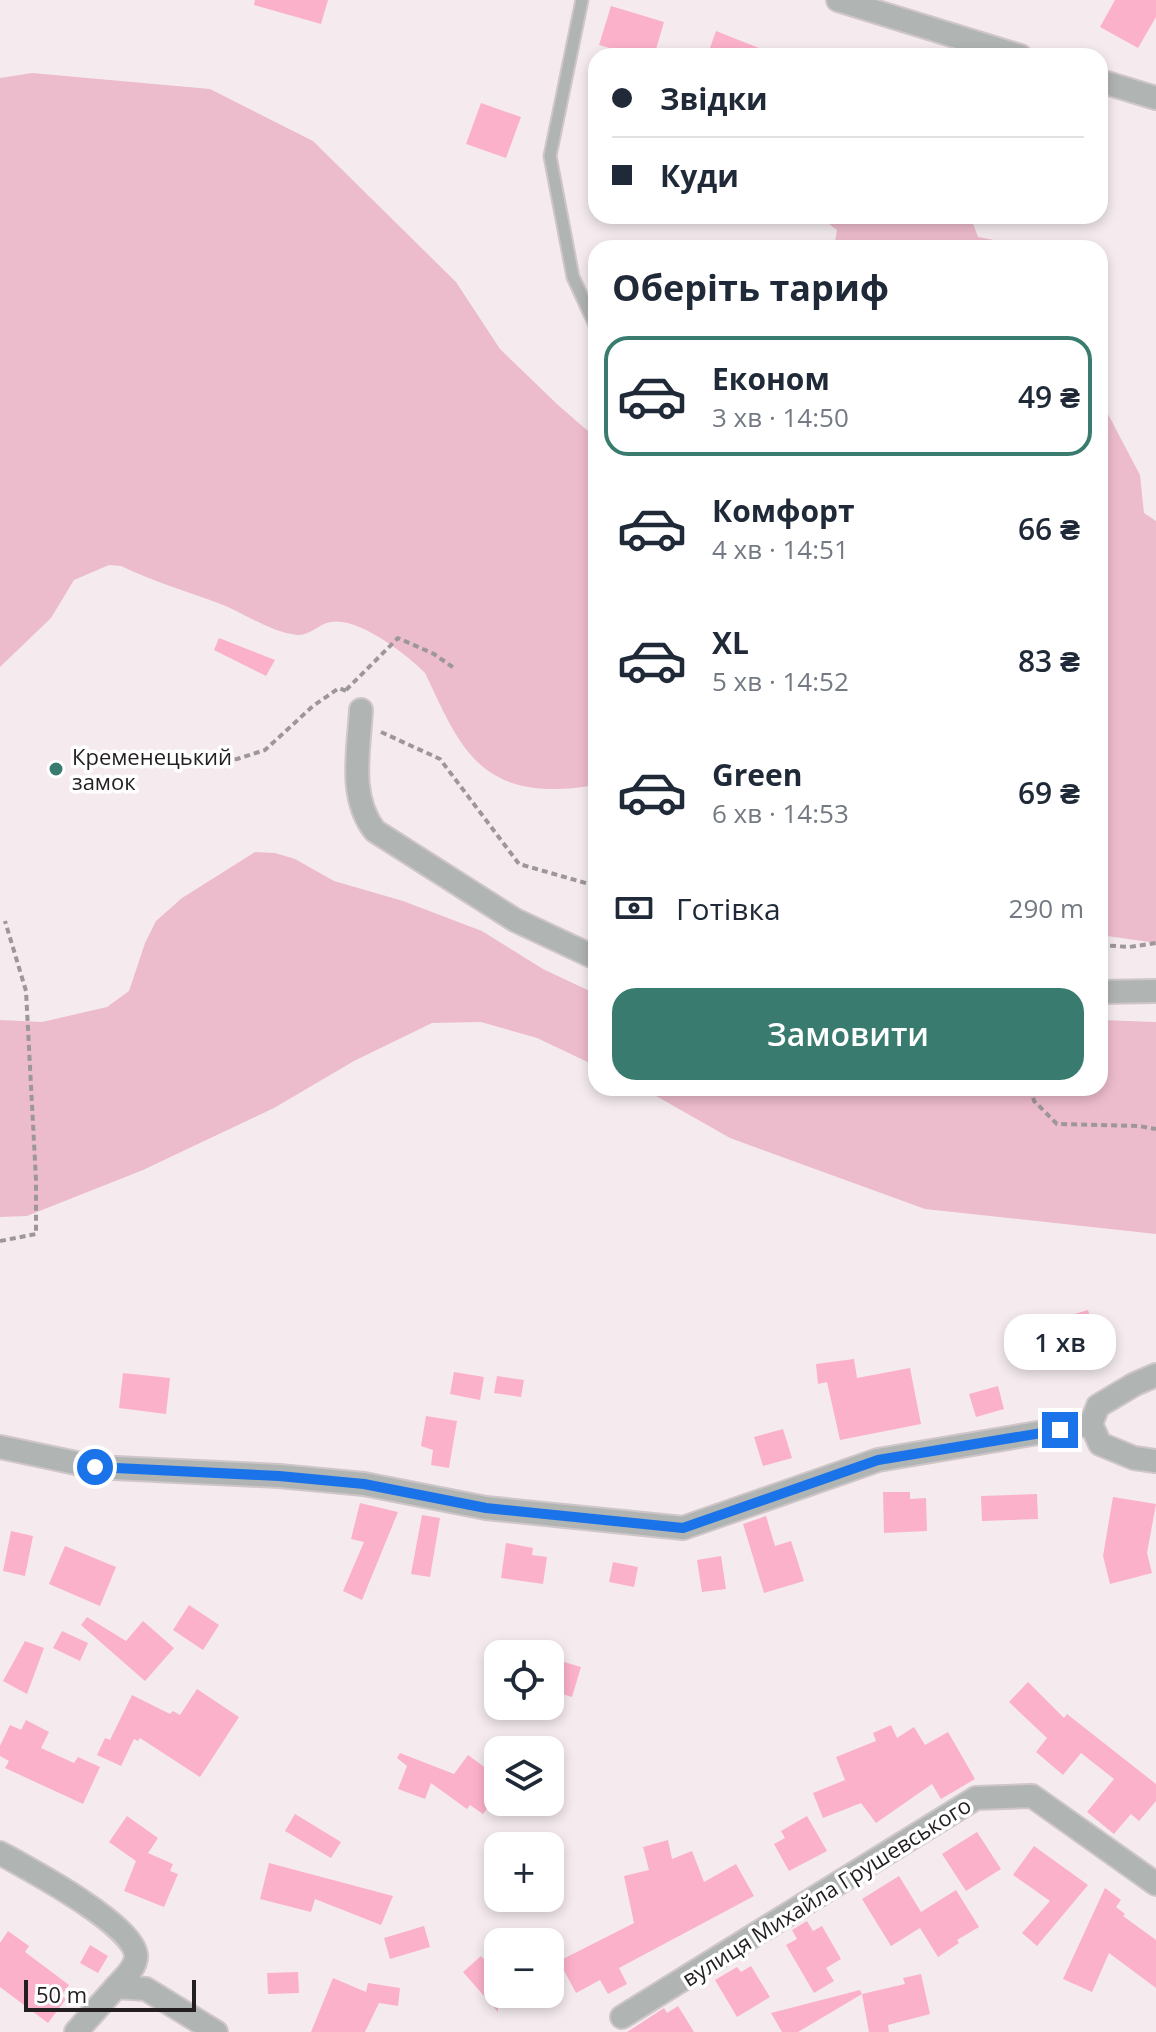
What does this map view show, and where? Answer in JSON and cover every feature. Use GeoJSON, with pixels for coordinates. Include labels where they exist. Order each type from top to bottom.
{"type":"FeatureCollection","features":[{"type":"Feature","properties":{"kind":"street"},"geometry":{"type":"LineString","coordinates":[[838,0],[994,48]]}},
{"type":"Feature","properties":{"kind":"street"},"geometry":{"type":"LineString","coordinates":[[1108,83],[1156,98]]}},
{"type":"Feature","properties":{"kind":"street"},"geometry":{"type":"LineString","coordinates":[[360,716],[357,793],[367,821],[375,831],[515,920],[588,954]]}},
{"type":"Feature","properties":{"kind":"street"},"geometry":{"type":"LineString","coordinates":[[1108,992],[1156,991]]}},
{"type":"Feature","properties":{"kind":"street"},"geometry":{"type":"LineString","coordinates":[[1156,1375],[1098,1406],[1091,1424],[1100,1444],[1134,1458],[1156,1461]]}},
{"type":"Feature","properties":{"kind":"street"},"geometry":{"type":"LineString","coordinates":[[0,1447],[95,1467],[279,1476],[364,1484],[486,1508],[683,1528],[878,1460],[1091,1424]]}},
{"type":"Feature","properties":{"kind":"street","name":"вулиця Михайла Грушевського"},"geometry":{"type":"LineString","coordinates":[[622,2017],[976,1798],[1032,1796],[1156,1884]]}},
{"type":"Feature","properties":{"kind":"street"},"geometry":{"type":"LineString","coordinates":[[0,1853],[61,1887],[127,1935],[136,1954],[134,1966],[76,2032]]}},
{"type":"Feature","properties":{"kind":"street"},"geometry":{"type":"LineString","coordinates":[[116,1987],[146,1989],[216,2032]]}},
{"type":"Feature","properties":{"kind":"lane"},"geometry":{"type":"LineString","coordinates":[[582,0],[550,156],[573,277],[588,310]]}},
{"type":"Feature","properties":{"kind":"path"},"geometry":{"type":"LineString","coordinates":[[346,690],[398,638],[434,654],[454,668]]}},
{"type":"Feature","properties":{"kind":"path"},"geometry":{"type":"LineString","coordinates":[[165,766],[250,756],[265,750],[323,698],[339,688],[353,694],[360,716],[440,759],[519,864],[588,884]]}},
{"type":"Feature","properties":{"kind":"path"},"geometry":{"type":"LineString","coordinates":[[0,1241],[36,1234],[26,991],[5,921]]}},
{"type":"Feature","properties":{"kind":"path"},"geometry":{"type":"LineString","coordinates":[[1108,946],[1129,947],[1156,943]]}},
{"type":"Feature","properties":{"kind":"path"},"geometry":{"type":"LineString","coordinates":[[1033,1096],[1057,1124],[1156,1129]]}},
{"type":"Feature","properties":{"kind":"shaded area"},"geometry":{"type":"Polygon","coordinates":[[[32,73],[210,89],[313,141],[456,282],[500,349],[588,431],[588,786],[564,789],[526,787],[503,780],[485,769],[458,737],[425,673],[395,647],[368,631],[342,622],[331,622],[302,635],[287,633],[121,566],[109,565],[74,580],[51,618],[0,667],[0,78],[32,73]]]}},
{"type":"Feature","properties":{"kind":"shaded area"},"geometry":{"type":"Polygon","coordinates":[[[829,224],[973,224],[978,237],[994,240],[835,240],[837,230],[829,224]]]}},
{"type":"Feature","properties":{"kind":"shaded area"},"geometry":{"type":"Polygon","coordinates":[[[1108,414],[1140,475],[1144,513],[1156,521],[1156,943],[1108,936],[1108,414]]]}},
{"type":"Feature","properties":{"kind":"shaded area"},"geometry":{"type":"Polygon","coordinates":[[[255,852],[275,853],[295,859],[334,881],[403,901],[482,931],[543,969],[588,990],[588,1062],[537,1038],[481,1022],[432,1023],[354,1061],[274,1108],[143,1170],[27,1216],[0,1217],[0,1020],[42,1022],[107,1007],[129,991],[156,921],[182,898],[255,852]]]}},
{"type":"Feature","properties":{"kind":"shaded area"},"geometry":{"type":"Polygon","coordinates":[[[1108,1020],[1156,1022],[1156,1234],[925,1209],[730,1138],[656,1096],[1108,1096],[1108,1020]]]}},
{"type":"Feature","properties":{"kind":"building"},"geometry":{"type":"Polygon","coordinates":[[[255,0],[328,0],[321,24],[254,5],[255,0]]]}},
{"type":"Feature","properties":{"kind":"building"},"geometry":{"type":"Polygon","coordinates":[[[1115,0],[1156,0],[1156,17],[1138,48],[1100,27],[1115,0]]]}},
{"type":"Feature","properties":{"kind":"building"},"geometry":{"type":"Polygon","coordinates":[[[611,6],[664,22],[656,48],[609,48],[599,45],[611,6]]]}},
{"type":"Feature","properties":{"kind":"building"},"geometry":{"type":"Polygon","coordinates":[[[716,31],[759,48],[710,48],[716,31]]]}},
{"type":"Feature","properties":{"kind":"building"},"geometry":{"type":"Polygon","coordinates":[[[481,103],[521,117],[506,158],[466,144],[481,103]]]}},
{"type":"Feature","properties":{"kind":"building"},"geometry":{"type":"Polygon","coordinates":[[[219,638],[275,660],[266,676],[214,650],[219,638]]]}},
{"type":"Feature","properties":{"kind":"building"},"geometry":{"type":"Polygon","coordinates":[[[1088,1310],[1100,1349],[1080,1355],[1068,1316],[1088,1310]]]}},
{"type":"Feature","properties":{"kind":"building"},"geometry":{"type":"Polygon","coordinates":[[[854,1359],[857,1378],[910,1368],[921,1424],[840,1440],[827,1382],[818,1384],[816,1364],[854,1359]]]}},
{"type":"Feature","properties":{"kind":"building"},"geometry":{"type":"Polygon","coordinates":[[[454,1372],[484,1377],[480,1400],[450,1394],[454,1372]]]}},
{"type":"Feature","properties":{"kind":"building"},"geometry":{"type":"Polygon","coordinates":[[[123,1373],[170,1378],[166,1414],[119,1408],[123,1373]]]}},
{"type":"Feature","properties":{"kind":"building"},"geometry":{"type":"Polygon","coordinates":[[[497,1376],[524,1380],[521,1397],[494,1393],[497,1376]]]}},
{"type":"Feature","properties":{"kind":"building"},"geometry":{"type":"Polygon","coordinates":[[[998,1386],[1004,1409],[976,1417],[969,1394],[998,1386]]]}},
{"type":"Feature","properties":{"kind":"building"},"geometry":{"type":"Polygon","coordinates":[[[426,1416],[457,1421],[449,1468],[431,1465],[433,1450],[421,1446],[426,1416]]]}},
{"type":"Feature","properties":{"kind":"building"},"geometry":{"type":"Polygon","coordinates":[[[783,1429],[792,1458],[763,1466],[754,1437],[783,1429]]]}},
{"type":"Feature","properties":{"kind":"building"},"geometry":{"type":"Polygon","coordinates":[[[883,1492],[910,1492],[910,1499],[926,1498],[927,1531],[884,1533],[883,1492]]]}},
{"type":"Feature","properties":{"kind":"building"},"geometry":{"type":"Polygon","coordinates":[[[1037,1494],[1038,1519],[982,1521],[981,1496],[1037,1494]]]}},
{"type":"Feature","properties":{"kind":"building"},"geometry":{"type":"Polygon","coordinates":[[[1113,1497],[1156,1504],[1147,1553],[1152,1573],[1110,1584],[1103,1556],[1113,1497]]]}},
{"type":"Feature","properties":{"kind":"building"},"geometry":{"type":"Polygon","coordinates":[[[360,1503],[398,1512],[362,1600],[343,1591],[364,1542],[351,1539],[360,1503]]]}},
{"type":"Feature","properties":{"kind":"building"},"geometry":{"type":"Polygon","coordinates":[[[422,1515],[440,1518],[430,1577],[411,1574],[422,1515]]]}},
{"type":"Feature","properties":{"kind":"building"},"geometry":{"type":"Polygon","coordinates":[[[766,1516],[775,1546],[791,1541],[804,1581],[764,1593],[743,1524],[766,1516]]]}},
{"type":"Feature","properties":{"kind":"building"},"geometry":{"type":"Polygon","coordinates":[[[11,1531],[33,1536],[25,1576],[3,1571],[11,1531]]]}},
{"type":"Feature","properties":{"kind":"building"},"geometry":{"type":"Polygon","coordinates":[[[506,1543],[533,1548],[532,1555],[547,1557],[543,1584],[501,1578],[506,1543]]]}},
{"type":"Feature","properties":{"kind":"building"},"geometry":{"type":"Polygon","coordinates":[[[65,1546],[116,1567],[100,1606],[49,1584],[65,1546]]]}},
{"type":"Feature","properties":{"kind":"building"},"geometry":{"type":"Polygon","coordinates":[[[721,1556],[726,1589],[702,1592],[697,1560],[721,1556]]]}},
{"type":"Feature","properties":{"kind":"building"},"geometry":{"type":"Polygon","coordinates":[[[613,1562],[638,1567],[634,1587],[609,1582],[613,1562]]]}},
{"type":"Feature","properties":{"kind":"building"},"geometry":{"type":"Polygon","coordinates":[[[189,1605],[219,1625],[203,1650],[173,1630],[189,1605]]]}},
{"type":"Feature","properties":{"kind":"building"},"geometry":{"type":"Polygon","coordinates":[[[87,1617],[126,1641],[143,1621],[174,1648],[145,1681],[81,1625],[87,1617]]]}},
{"type":"Feature","properties":{"kind":"building"},"geometry":{"type":"Polygon","coordinates":[[[62,1631],[88,1643],[80,1661],[53,1648],[62,1631]]]}},
{"type":"Feature","properties":{"kind":"building"},"geometry":{"type":"Polygon","coordinates":[[[25,1641],[44,1648],[27,1694],[3,1681],[25,1641]]]}},
{"type":"Feature","properties":{"kind":"building"},"geometry":{"type":"Polygon","coordinates":[[[564,1662],[581,1667],[572,1697],[564,1694],[564,1662]]]}},
{"type":"Feature","properties":{"kind":"building"},"geometry":{"type":"Polygon","coordinates":[[[1028,1682],[1064,1718],[1067,1714],[1156,1784],[1156,1801],[1139,1821],[1131,1814],[1114,1834],[1087,1812],[1114,1779],[1081,1753],[1063,1775],[1036,1752],[1047,1738],[1009,1702],[1028,1682]]]}},
{"type":"Feature","properties":{"kind":"building"},"geometry":{"type":"Polygon","coordinates":[[[197,1689],[239,1717],[200,1777],[140,1738],[138,1741],[134,1739],[121,1766],[97,1755],[105,1738],[110,1740],[132,1695],[170,1714],[173,1711],[180,1715],[197,1689]]]}},
{"type":"Feature","properties":{"kind":"building"},"geometry":{"type":"Polygon","coordinates":[[[26,1720],[49,1732],[41,1748],[74,1763],[78,1757],[100,1767],[83,1804],[5,1768],[9,1761],[0,1756],[0,1746],[10,1725],[21,1730],[26,1720]]]}},
{"type":"Feature","properties":{"kind":"building"},"geometry":{"type":"Polygon","coordinates":[[[891,1725],[897,1738],[914,1727],[925,1745],[948,1732],[975,1779],[941,1799],[932,1784],[876,1823],[861,1803],[823,1818],[813,1793],[845,1780],[836,1757],[876,1741],[873,1733],[891,1725]]]}},
{"type":"Feature","properties":{"kind":"building"},"geometry":{"type":"Polygon","coordinates":[[[400,1753],[454,1774],[468,1755],[484,1767],[484,1813],[470,1805],[467,1809],[431,1783],[425,1799],[398,1789],[407,1766],[397,1758],[400,1753]]]}},
{"type":"Feature","properties":{"kind":"building"},"geometry":{"type":"Polygon","coordinates":[[[295,1814],[341,1842],[331,1858],[285,1831],[295,1814]]]}},
{"type":"Feature","properties":{"kind":"building"},"geometry":{"type":"Polygon","coordinates":[[[127,1816],[158,1838],[148,1853],[173,1864],[170,1871],[178,1874],[164,1907],[124,1891],[136,1861],[109,1842],[127,1816]]]}},
{"type":"Feature","properties":{"kind":"building"},"geometry":{"type":"Polygon","coordinates":[[[807,1816],[827,1851],[789,1871],[774,1844],[785,1838],[781,1831],[807,1816]]]}},
{"type":"Feature","properties":{"kind":"building"},"geometry":{"type":"Polygon","coordinates":[[[977,1832],[1001,1869],[966,1891],[942,1854],[977,1832]]]}},
{"type":"Feature","properties":{"kind":"building"},"geometry":{"type":"Polygon","coordinates":[[[668,1840],[672,1859],[692,1851],[704,1882],[736,1864],[754,1896],[619,1968],[627,1984],[608,1994],[600,1980],[576,1993],[564,1970],[564,1958],[634,1923],[624,1876],[649,1870],[643,1847],[668,1840]]]}},
{"type":"Feature","properties":{"kind":"building"},"geometry":{"type":"Polygon","coordinates":[[[1034,1846],[1088,1885],[1037,1946],[1022,1933],[1050,1901],[1013,1875],[1034,1846]]]}},
{"type":"Feature","properties":{"kind":"building"},"geometry":{"type":"Polygon","coordinates":[[[269,1863],[393,1896],[381,1925],[315,1899],[311,1912],[260,1899],[269,1863]]]}},
{"type":"Feature","properties":{"kind":"building"},"geometry":{"type":"Polygon","coordinates":[[[899,1876],[921,1912],[956,1890],[979,1927],[957,1940],[959,1943],[938,1957],[920,1928],[891,1946],[862,1899],[899,1876]]]}},
{"type":"Feature","properties":{"kind":"building"},"geometry":{"type":"Polygon","coordinates":[[[1105,1888],[1121,1900],[1116,1907],[1125,1914],[1123,1916],[1156,1940],[1156,1988],[1109,1953],[1092,1992],[1063,1979],[1105,1888]]]}},
{"type":"Feature","properties":{"kind":"building"},"geometry":{"type":"Polygon","coordinates":[[[807,1921],[813,1931],[822,1926],[841,1959],[826,1968],[834,1981],[814,1993],[786,1945],[797,1939],[792,1930],[807,1921]]]}},
{"type":"Feature","properties":{"kind":"building"},"geometry":{"type":"Polygon","coordinates":[[[424,1926],[430,1947],[390,1959],[384,1938],[424,1926]]]}},
{"type":"Feature","properties":{"kind":"building"},"geometry":{"type":"Polygon","coordinates":[[[8,1931],[29,1946],[25,1952],[69,1985],[61,1996],[66,1999],[48,2023],[0,1987],[0,1943],[8,1931]]]}},
{"type":"Feature","properties":{"kind":"building"},"geometry":{"type":"Polygon","coordinates":[[[90,1945],[108,1956],[98,1973],[80,1963],[90,1945]]]}},
{"type":"Feature","properties":{"kind":"building"},"geometry":{"type":"Polygon","coordinates":[[[481,1956],[484,1959],[484,1996],[463,1972],[481,1956]]]}},
{"type":"Feature","properties":{"kind":"building"},"geometry":{"type":"Polygon","coordinates":[[[751,1966],[770,1997],[737,2017],[715,1980],[737,1967],[741,1972],[751,1966]]]}},
{"type":"Feature","properties":{"kind":"building"},"geometry":{"type":"Polygon","coordinates":[[[298,1972],[299,1993],[268,1994],[267,1973],[298,1972]]]}},
{"type":"Feature","properties":{"kind":"building"},"geometry":{"type":"Polygon","coordinates":[[[921,1974],[930,2014],[888,2025],[889,2032],[869,2032],[862,1994],[905,1984],[903,1978],[921,1974]]]}},
{"type":"Feature","properties":{"kind":"building"},"geometry":{"type":"Polygon","coordinates":[[[333,1978],[366,1992],[368,1983],[400,1988],[398,2006],[379,2003],[365,2032],[311,2032],[333,1978]]]}},
{"type":"Feature","properties":{"kind":"building"},"geometry":{"type":"Polygon","coordinates":[[[860,1990],[862,1994],[798,2032],[782,2032],[771,2013],[860,1990]]]}},
{"type":"Feature","properties":{"kind":"building"},"geometry":{"type":"Polygon","coordinates":[[[678,2006],[694,2032],[627,2032],[664,2008],[667,2013],[678,2006]]]}},
{"type":"Feature","properties":{"kind":"place","name":"Кременецький замок"},"geometry":{"type":"Point","coordinates":[56,769]}},
{"type":"Feature","properties":{"kind":"route"},"geometry":{"type":"LineString","coordinates":[[95,1467],[279,1476],[364,1484],[486,1508],[683,1528],[878,1460],[1060,1430]]}}]}
